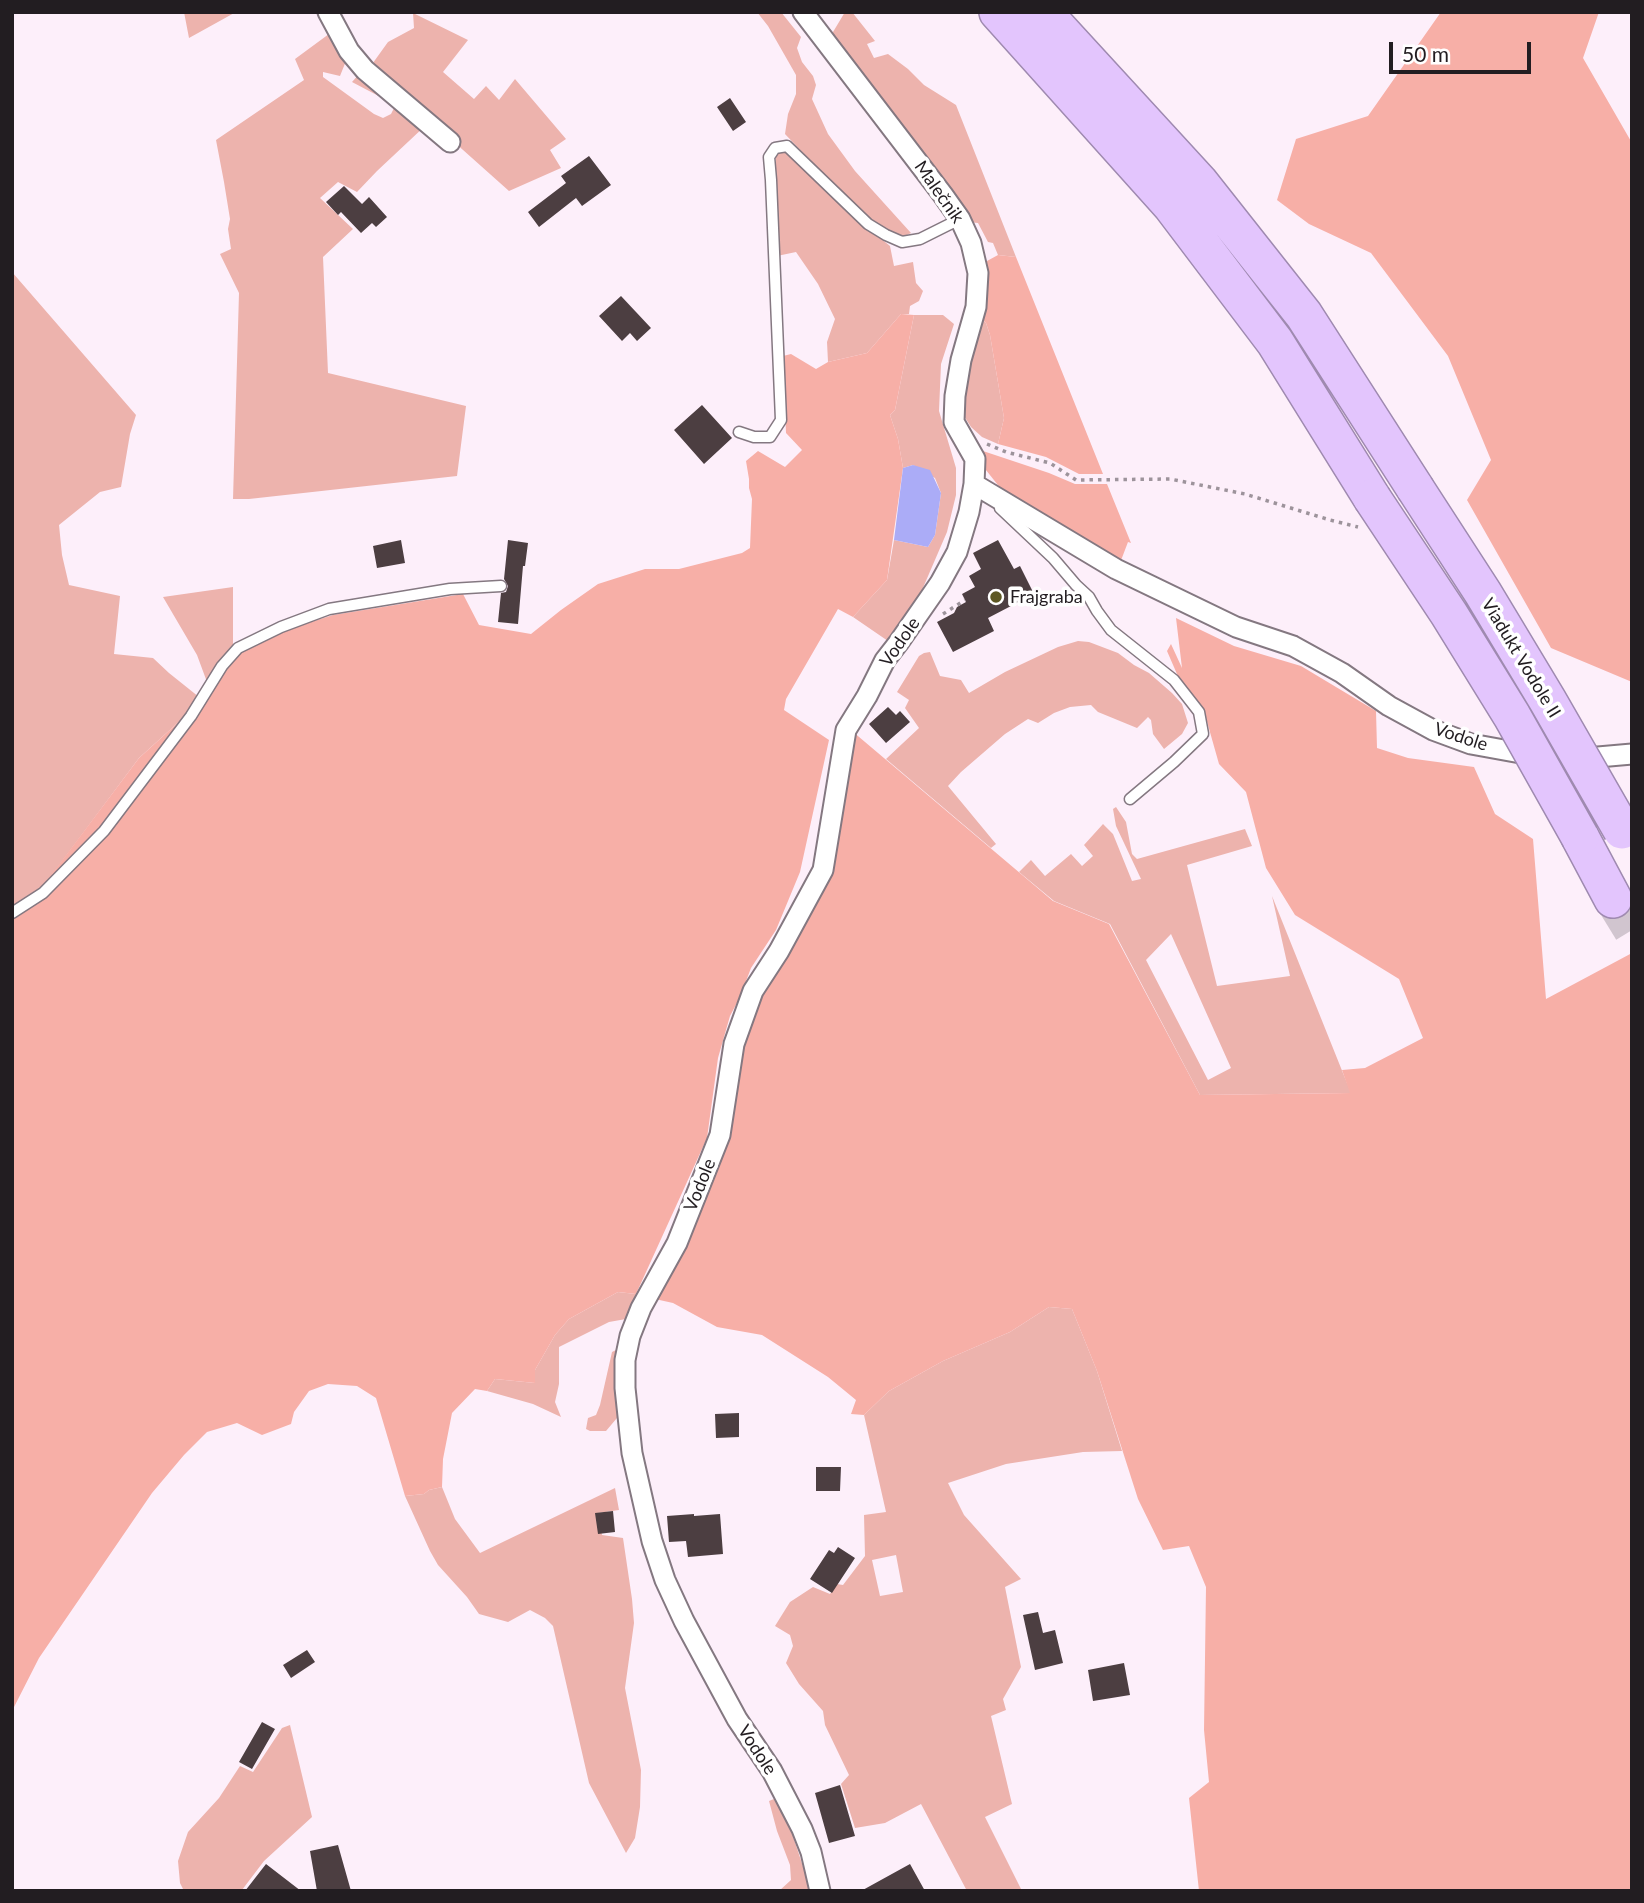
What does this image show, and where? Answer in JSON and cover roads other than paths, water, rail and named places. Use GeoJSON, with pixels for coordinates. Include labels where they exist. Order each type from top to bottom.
{"type":"FeatureCollection","features":[{"type":"Feature","properties":{"kind":"highway"},"geometry":{"type":"LineString","coordinates":[[998,12],[1172,206],[1275,342],[1369,513],[1448,614],[1512,716],[1613,899]]}},
{"type":"Feature","properties":{"kind":"highway","name":"Viadukt Vodole II"},"geometry":{"type":"LineString","coordinates":[[1043,12],[1199,182],[1296,305],[1483,593],[1627,839]]}},
{"type":"Feature","properties":{"kind":"street"},"geometry":{"type":"LineString","coordinates":[[328,12],[349,51],[365,70],[450,142]]}},
{"type":"Feature","properties":{"kind":"street","name":"Malečnik"},"geometry":{"type":"LineString","coordinates":[[803,12],[943,194],[960,219],[971,243],[978,273],[976,307],[961,360],[954,422],[975,459],[974,484]]}},
{"type":"Feature","properties":{"kind":"street","name":"Vodole"},"geometry":{"type":"LineString","coordinates":[[820,1891],[811,1852],[802,1829],[772,1771],[737,1719],[665,1580],[652,1541],[632,1453],[625,1388],[625,1360],[630,1336],[641,1308],[677,1243],[720,1135],[734,1044],[753,991],[779,951],[823,870],[846,730],[885,660],[940,583],[957,552],[974,484],[1116,569],[1236,627],[1293,646],[1433,730],[1471,744],[1526,754],[1598,757],[1632,754]]}},
{"type":"Feature","properties":{"kind":"lane"},"geometry":{"type":"LineString","coordinates":[[739,432],[754,437],[770,437],[781,420],[769,157],[775,148],[787,146],[869,224],[902,242],[920,239],[960,219]]}},
{"type":"Feature","properties":{"kind":"lane"},"geometry":{"type":"LineString","coordinates":[[974,484],[1053,558],[1089,597],[1111,630],[1174,680],[1199,712],[1203,734],[1130,799]]}},
{"type":"Feature","properties":{"kind":"lane"},"geometry":{"type":"LineString","coordinates":[[12,913],[43,893],[104,831],[191,716],[222,666],[238,648],[281,627],[329,609],[450,589],[501,586]]}},
{"type":"Feature","properties":{"kind":"water"},"geometry":{"type":"Polygon","coordinates":[[[913,465],[930,470],[941,493],[935,535],[928,547],[894,540],[903,468],[913,465]]]}},
{"type":"Feature","properties":{"kind":"tunnel"},"geometry":{"type":"LineString","coordinates":[[1613,899],[1632,930]]}},
{"type":"Feature","properties":{"kind":"place","name":"Frajgraba"},"geometry":{"type":"Point","coordinates":[996,597]}}]}
